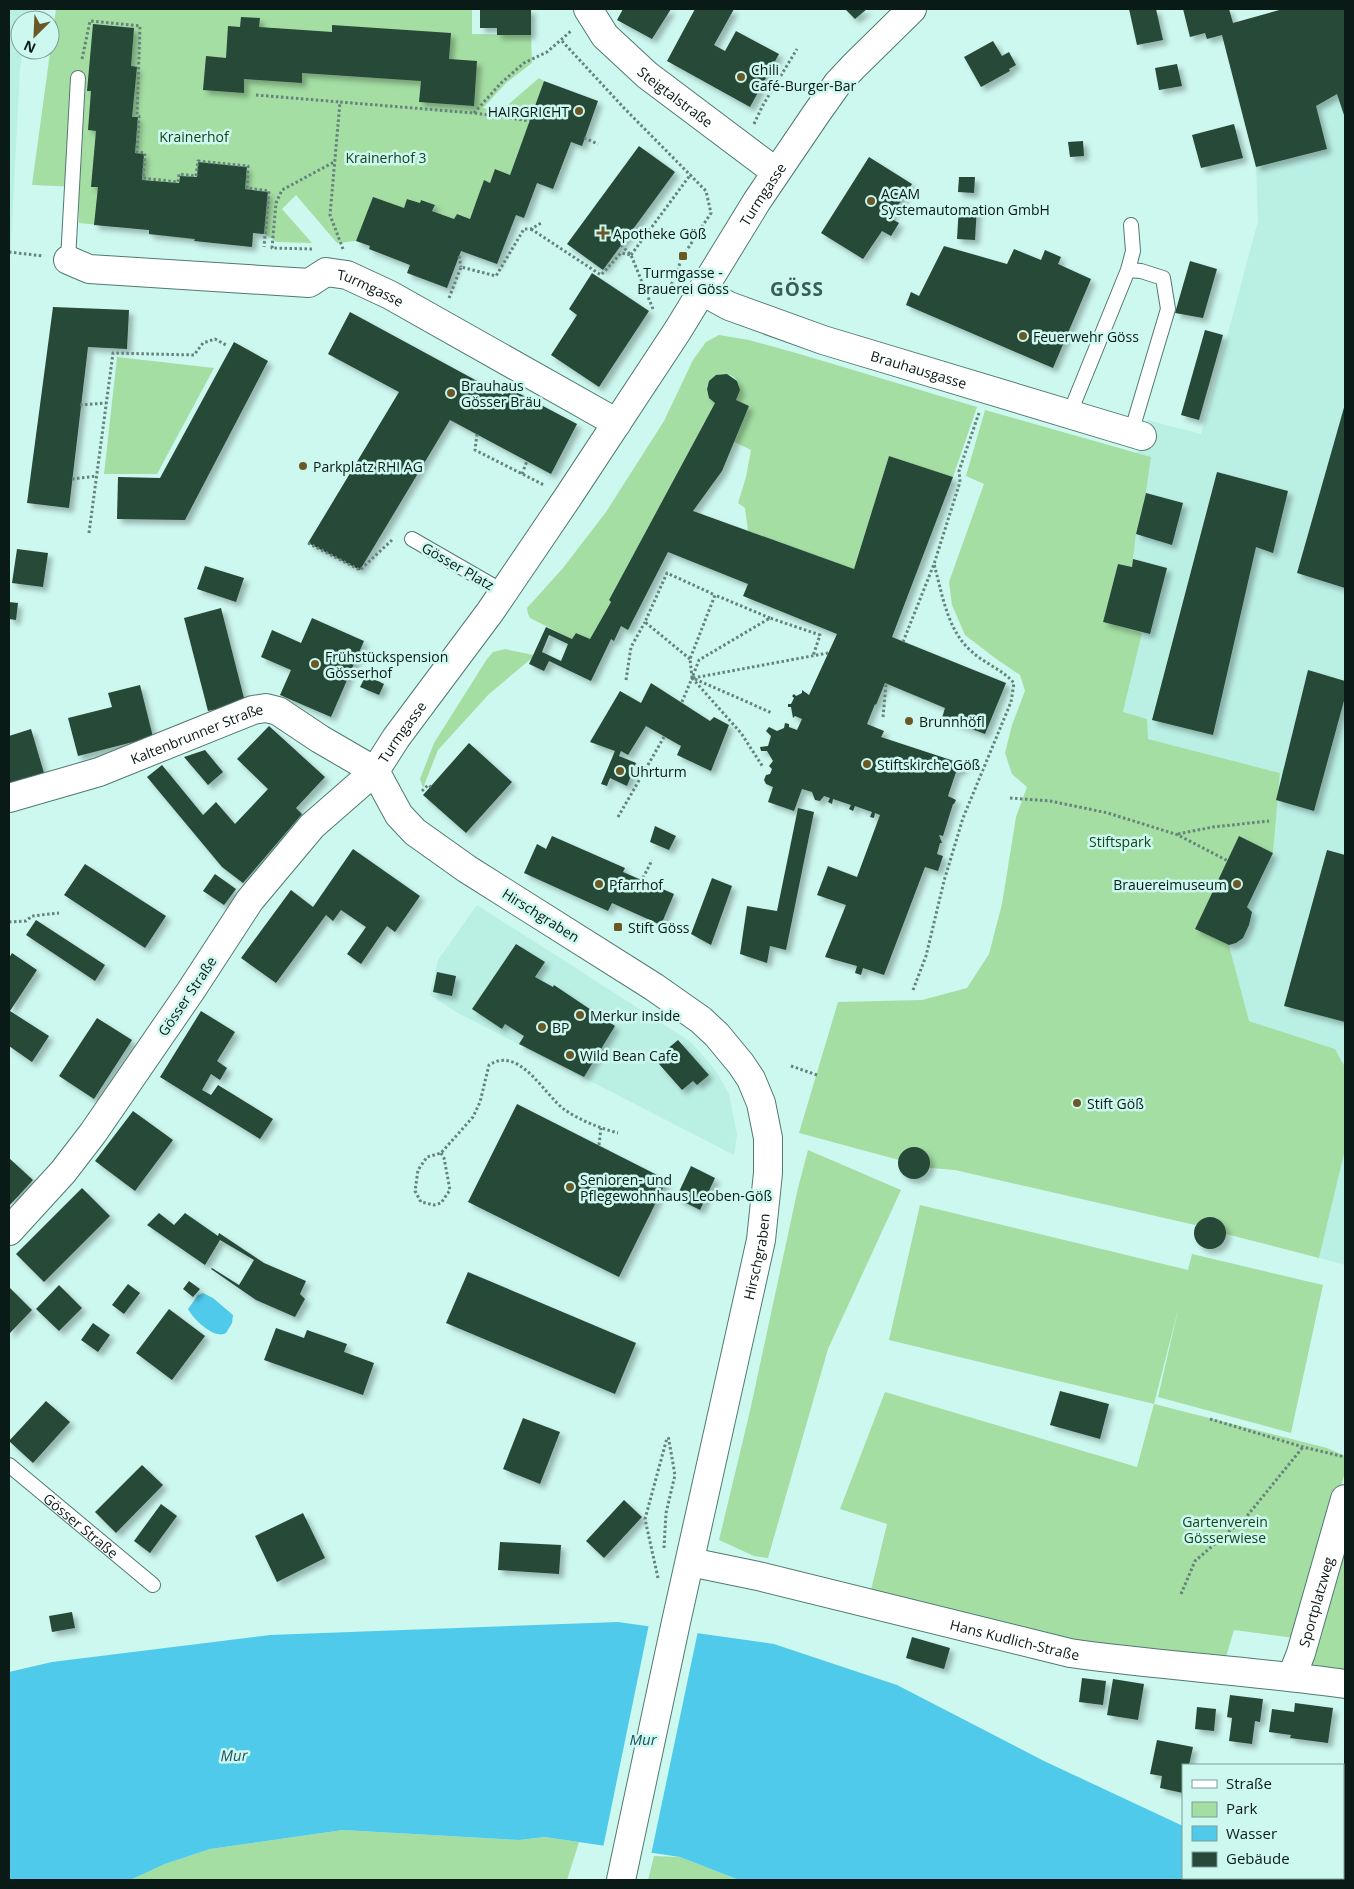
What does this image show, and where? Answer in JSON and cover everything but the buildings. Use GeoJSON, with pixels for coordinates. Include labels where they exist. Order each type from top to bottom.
{"type":"FeatureCollection","features":[{"type":"Feature","properties":{"kind":"street","name":"Turmgasse"},"geometry":{"type":"LineString","coordinates":[[374,771],[396,738],[504,592],[617,423],[776,172],[838,83],[912,9]]}},
{"type":"Feature","properties":{"kind":"street","name":"Steigtalstraße"},"geometry":{"type":"LineString","coordinates":[[588,11],[605,36],[647,75],[776,172]]}},
{"type":"Feature","properties":{"kind":"street","name":"Turmgasse"},"geometry":{"type":"LineString","coordinates":[[68,260],[89,269],[309,283],[326,272],[347,275],[440,323],[617,423]]}},
{"type":"Feature","properties":{"kind":"street","name":"Brauhausgasse"},"geometry":{"type":"LineString","coordinates":[[702,291],[729,306],[823,340],[1136,435]]}},
{"type":"Feature","properties":{"kind":"street","name":"Kaltenbrunner Straße"},"geometry":{"type":"LineString","coordinates":[[9,798],[98,772],[253,710],[266,708],[278,711],[374,771]]}},
{"type":"Feature","properties":{"kind":"street","name":"Gösser Straße"},"geometry":{"type":"LineString","coordinates":[[9,1231],[64,1172],[93,1133],[190,992],[250,900],[312,826],[374,771]]}},
{"type":"Feature","properties":{"kind":"street","name":"Hirschgraben"},"geometry":{"type":"LineString","coordinates":[[374,771],[399,815],[415,832],[468,869],[639,977],[701,1020],[717,1035],[741,1064],[751,1079],[761,1103],[768,1146],[768,1173],[761,1240],[621,1880]]}},
{"type":"Feature","properties":{"kind":"street","name":"Sportplatzweg"},"geometry":{"type":"LineString","coordinates":[[1292,1676],[1301,1653],[1345,1499]]}},
{"type":"Feature","properties":{"kind":"street","name":"Hans Kudlich-Straße"},"geometry":{"type":"LineString","coordinates":[[690,1562],[758,1576],[1070,1653],[1292,1676],[1345,1684]]}},
{"type":"Feature","properties":{"kind":"lane"},"geometry":{"type":"LineString","coordinates":[[68,260],[78,78]]}},
{"type":"Feature","properties":{"kind":"lane"},"geometry":{"type":"LineString","coordinates":[[1069,415],[1128,270],[1133,251],[1131,225]]}},
{"type":"Feature","properties":{"kind":"lane"},"geometry":{"type":"LineString","coordinates":[[1128,270],[1141,271],[1162,278],[1168,309],[1136,435]]}},
{"type":"Feature","properties":{"kind":"lane","name":"Gösser Platz"},"geometry":{"type":"LineString","coordinates":[[412,539],[504,592]]}},
{"type":"Feature","properties":{"kind":"lane","name":"Gösser Straße"},"geometry":{"type":"LineString","coordinates":[[9,1465],[153,1585]]}},
{"type":"Feature","properties":{"kind":"path"},"geometry":{"type":"LineString","coordinates":[[474,113],[501,82],[524,62],[547,52],[562,41],[588,11]]}},
{"type":"Feature","properties":{"kind":"path"},"geometry":{"type":"LineString","coordinates":[[78,78],[90,21],[140,26],[137,115],[139,116],[136,152],[145,153],[143,178],[178,182],[179,174],[196,176],[198,161],[248,166],[247,188],[269,191],[264,247]]}},
{"type":"Feature","properties":{"kind":"path"},"geometry":{"type":"LineString","coordinates":[[562,41],[624,108],[706,191],[710,213],[683,256],[669,292]]}},
{"type":"Feature","properties":{"kind":"path"},"geometry":{"type":"LineString","coordinates":[[763,104],[797,48]]}},
{"type":"Feature","properties":{"kind":"path"},"geometry":{"type":"LineString","coordinates":[[256,95],[474,113],[530,121]]}},
{"type":"Feature","properties":{"kind":"path"},"geometry":{"type":"LineString","coordinates":[[340,102],[330,215],[342,245],[347,275]]}},
{"type":"Feature","properties":{"kind":"path"},"geometry":{"type":"LineString","coordinates":[[584,138],[598,144]]}},
{"type":"Feature","properties":{"kind":"path"},"geometry":{"type":"LineString","coordinates":[[316,249],[272,248],[276,203],[282,190],[334,161]]}},
{"type":"Feature","properties":{"kind":"path"},"geometry":{"type":"LineString","coordinates":[[631,255],[690,174]]}},
{"type":"Feature","properties":{"kind":"path"},"geometry":{"type":"LineString","coordinates":[[460,267],[496,276],[524,229],[531,229],[543,222]]}},
{"type":"Feature","properties":{"kind":"path"},"geometry":{"type":"LineString","coordinates":[[531,229],[601,275],[621,253],[631,255]]}},
{"type":"Feature","properties":{"kind":"path"},"geometry":{"type":"LineString","coordinates":[[621,245],[631,255],[653,309]]}},
{"type":"Feature","properties":{"kind":"path"},"geometry":{"type":"LineString","coordinates":[[9,252],[68,260]]}},
{"type":"Feature","properties":{"kind":"path"},"geometry":{"type":"LineString","coordinates":[[440,323],[460,267],[459,256]]}},
{"type":"Feature","properties":{"kind":"path"},"geometry":{"type":"LineString","coordinates":[[89,533],[113,352],[194,355],[204,343],[215,339],[226,344]]}},
{"type":"Feature","properties":{"kind":"path"},"geometry":{"type":"LineString","coordinates":[[80,405],[106,403]]}},
{"type":"Feature","properties":{"kind":"path"},"geometry":{"type":"LineString","coordinates":[[903,642],[934,564],[960,482],[960,470],[978,418]]}},
{"type":"Feature","properties":{"kind":"path"},"geometry":{"type":"LineString","coordinates":[[477,434],[475,450],[547,486]]}},
{"type":"Feature","properties":{"kind":"path"},"geometry":{"type":"LineString","coordinates":[[522,474],[526,461]]}},
{"type":"Feature","properties":{"kind":"path"},"geometry":{"type":"LineString","coordinates":[[72,479],[97,476]]}},
{"type":"Feature","properties":{"kind":"path"},"geometry":{"type":"LineString","coordinates":[[308,543],[360,570],[397,536],[412,539]]}},
{"type":"Feature","properties":{"kind":"path"},"geometry":{"type":"LineString","coordinates":[[914,990],[926,956],[944,882],[963,818],[1011,702],[1014,683],[1007,676],[969,650],[953,628],[934,564]]}},
{"type":"Feature","properties":{"kind":"path"},"geometry":{"type":"LineString","coordinates":[[626,680],[631,647],[645,622],[667,573],[770,618],[820,635],[813,656]]}},
{"type":"Feature","properties":{"kind":"path"},"geometry":{"type":"LineString","coordinates":[[714,595],[690,660],[692,678],[741,733],[763,767]]}},
{"type":"Feature","properties":{"kind":"path"},"geometry":{"type":"LineString","coordinates":[[682,702],[699,660],[770,618]]}},
{"type":"Feature","properties":{"kind":"path"},"geometry":{"type":"LineString","coordinates":[[645,622],[690,660]]}},
{"type":"Feature","properties":{"kind":"path"},"geometry":{"type":"LineString","coordinates":[[692,678],[828,653]]}},
{"type":"Feature","properties":{"kind":"path"},"geometry":{"type":"LineString","coordinates":[[692,678],[772,713]]}},
{"type":"Feature","properties":{"kind":"path"},"geometry":{"type":"LineString","coordinates":[[883,717],[886,684]]}},
{"type":"Feature","properties":{"kind":"path"},"geometry":{"type":"LineString","coordinates":[[618,817],[664,737]]}},
{"type":"Feature","properties":{"kind":"path"},"geometry":{"type":"LineString","coordinates":[[422,791],[428,785],[431,787]]}},
{"type":"Feature","properties":{"kind":"path"},"geometry":{"type":"LineString","coordinates":[[1010,798],[1050,802],[1108,813],[1178,834],[1228,861]]}},
{"type":"Feature","properties":{"kind":"path"},"geometry":{"type":"LineString","coordinates":[[1178,834],[1269,821]]}},
{"type":"Feature","properties":{"kind":"path"},"geometry":{"type":"LineString","coordinates":[[643,878],[652,860]]}},
{"type":"Feature","properties":{"kind":"path"},"geometry":{"type":"LineString","coordinates":[[9,922],[26,921],[32,916],[59,913]]}},
{"type":"Feature","properties":{"kind":"path"},"geometry":{"type":"LineString","coordinates":[[441,1153],[444,1158],[450,1190],[441,1203],[428,1204],[421,1202],[414,1190],[418,1170],[426,1157],[441,1153],[474,1117],[480,1102],[489,1065],[496,1061],[505,1060],[522,1066],[564,1109],[579,1119],[618,1133]]}},
{"type":"Feature","properties":{"kind":"path"},"geometry":{"type":"LineString","coordinates":[[791,1066],[817,1074]]}},
{"type":"Feature","properties":{"kind":"path"},"geometry":{"type":"LineString","coordinates":[[599,1145],[601,1128]]}},
{"type":"Feature","properties":{"kind":"path"},"geometry":{"type":"LineString","coordinates":[[1210,1420],[1345,1457]]}},
{"type":"Feature","properties":{"kind":"path"},"geometry":{"type":"LineString","coordinates":[[659,1584],[645,1519],[668,1435]]}},
{"type":"Feature","properties":{"kind":"path"},"geometry":{"type":"LineString","coordinates":[[1181,1594],[1195,1561],[1247,1516],[1303,1447]]}},
{"type":"Feature","properties":{"kind":"shaded area"},"geometry":{"type":"Polygon","coordinates":[[[9,9],[30,9],[10,10],[10,60],[21,60],[9,284],[9,9]]]}},
{"type":"Feature","properties":{"kind":"shaded area"},"geometry":{"type":"Polygon","coordinates":[[[1282,9],[1345,9],[1345,1067],[1335,1049],[1249,1021],[1229,945],[1243,938],[1252,912],[1247,907],[1273,853],[1280,773],[1147,739],[1123,713],[1142,633],[1103,622],[1118,564],[1133,559],[1151,458],[1136,453],[1147,420],[1201,434],[1258,221],[1256,167],[1220,27],[1282,9]]]}},
{"type":"Feature","properties":{"kind":"shaded area"},"geometry":{"type":"Polygon","coordinates":[[[477,905],[691,1042],[716,1071],[729,1094],[737,1135],[734,1155],[456,1012],[430,995],[438,960],[477,905]]]}},
{"type":"Feature","properties":{"kind":"shaded area"},"geometry":{"type":"Polygon","coordinates":[[[1345,1150],[1345,1265],[1319,1258],[1345,1150]]]}},
{"type":"Feature","properties":{"kind":"green space","name":"Krainerhof"},"geometry":{"type":"Polygon","coordinates":[[[472,9],[472,34],[531,35],[532,63],[506,83],[483,108],[502,110],[539,78],[544,81],[510,175],[496,169],[490,183],[484,181],[470,219],[457,214],[454,219],[433,211],[435,205],[421,200],[420,203],[408,199],[404,208],[356,241],[337,243],[296,195],[282,209],[312,243],[277,242],[264,234],[253,233],[252,247],[149,234],[149,230],[79,223],[78,187],[32,185],[49,60],[60,60],[60,10],[56,10],[472,9]]]}},
{"type":"Feature","properties":{"kind":"green space"},"geometry":{"type":"Polygon","coordinates":[[[719,335],[749,340],[803,355],[977,407],[953,477],[889,456],[854,569],[748,531],[745,508],[738,503],[746,477],[751,450],[734,442],[749,406],[736,400],[738,387],[735,378],[728,375],[720,375],[713,378],[708,385],[708,393],[715,403],[590,639],[576,633],[572,639],[530,618],[527,608],[563,568],[606,512],[664,421],[693,360],[706,342],[719,335]]]}},
{"type":"Feature","properties":{"kind":"green space"},"geometry":{"type":"Polygon","coordinates":[[[117,357],[214,368],[157,474],[104,474],[117,357]]]}},
{"type":"Feature","properties":{"kind":"green space","name":"Stiftspark"},"geometry":{"type":"Polygon","coordinates":[[[985,410],[1151,457],[1146,493],[1136,534],[1132,567],[1118,564],[1103,622],[1142,633],[1123,712],[1147,719],[1148,739],[1280,773],[1273,853],[1239,837],[1195,929],[1229,945],[1249,1021],[1335,1049],[1345,1067],[1345,1150],[1319,1258],[1226,1234],[1225,1228],[1217,1218],[1206,1217],[1195,1225],[955,1170],[929,1168],[799,1133],[838,1002],[922,1000],[967,988],[989,954],[1002,904],[1016,817],[1027,787],[1012,774],[1005,753],[1012,725],[1025,691],[1020,675],[965,635],[952,605],[949,582],[984,484],[966,476],[985,410]]]}},
{"type":"Feature","properties":{"kind":"green space"},"geometry":{"type":"Polygon","coordinates":[[[505,649],[533,655],[532,658],[489,694],[438,750],[423,788],[420,779],[434,743],[487,659],[493,652],[505,649]]]}},
{"type":"Feature","properties":{"kind":"green space"},"geometry":{"type":"Polygon","coordinates":[[[808,1150],[901,1190],[828,1349],[768,1558],[754,1556],[719,1540],[750,1411],[798,1188],[808,1150]]]}},
{"type":"Feature","properties":{"kind":"green space"},"geometry":{"type":"Polygon","coordinates":[[[920,1205],[1188,1270],[1192,1254],[1323,1285],[1291,1433],[1158,1397],[1179,1306],[1154,1404],[889,1340],[920,1205]]]}},
{"type":"Feature","properties":{"kind":"green space","name":"Gartenverein Gösserwiese"},"geometry":{"type":"Polygon","coordinates":[[[885,1392],[1137,1467],[1154,1404],[1327,1448],[1345,1456],[1345,1472],[1303,1617],[1294,1638],[1234,1630],[1226,1657],[1093,1645],[871,1590],[887,1524],[840,1509],[885,1392]]]}},
{"type":"Feature","properties":{"kind":"green space"},"geometry":{"type":"Polygon","coordinates":[[[1345,1538],[1345,1673],[1316,1669],[1309,1661],[1345,1538]]]}},
{"type":"Feature","properties":{"kind":"green space"},"geometry":{"type":"Polygon","coordinates":[[[343,1830],[519,1840],[545,1837],[579,1842],[567,1880],[130,1880],[165,1864],[210,1849],[343,1830]]]}},
{"type":"Feature","properties":{"kind":"green space"},"geometry":{"type":"Polygon","coordinates":[[[654,1856],[680,1857],[739,1880],[648,1880],[654,1856]]]}},
{"type":"Feature","properties":{"kind":"water"},"geometry":{"type":"Polygon","coordinates":[[[203,1293],[213,1298],[233,1315],[232,1323],[226,1333],[214,1333],[205,1328],[188,1309],[198,1295],[203,1293]]]}},
{"type":"Feature","properties":{"kind":"water","name":"Mur"},"geometry":{"type":"Polygon","coordinates":[[[618,1622],[774,1644],[897,1685],[1044,1761],[1182,1826],[1182,1879],[1289,1880],[739,1880],[680,1857],[545,1837],[519,1840],[343,1830],[210,1849],[165,1864],[130,1880],[9,1880],[9,1672],[52,1662],[270,1635],[618,1622]]]}},
{"type":"Feature","properties":{"kind":"pier"},"geometry":{"type":"Polygon","coordinates":[[[649,1624],[698,1631],[651,1855],[603,1848],[649,1624]]]}},
{"type":"Feature","properties":{"kind":"place","name":"Chili Café-Burger-Bar"},"geometry":{"type":"Point","coordinates":[741,77]}},
{"type":"Feature","properties":{"kind":"place","name":"HAIRGRICHT"},"geometry":{"type":"Point","coordinates":[579,111]}},
{"type":"Feature","properties":{"kind":"place","name":"ACAM Systemautomation GmbH"},"geometry":{"type":"Point","coordinates":[871,201]}},
{"type":"Feature","properties":{"kind":"place","name":"Apotheke Göß"},"geometry":{"type":"Point","coordinates":[603,233]}},
{"type":"Feature","properties":{"kind":"place","name":"Turmgasse - Brauerei Göss"},"geometry":{"type":"Point","coordinates":[683,256]}},
{"type":"Feature","properties":{"kind":"place","name":"Feuerwehr Göss"},"geometry":{"type":"Point","coordinates":[1023,336]}},
{"type":"Feature","properties":{"kind":"place","name":"Brauhaus Gösser Bräu"},"geometry":{"type":"Point","coordinates":[451,393]}},
{"type":"Feature","properties":{"kind":"place","name":"Parkplatz RHI AG"},"geometry":{"type":"Point","coordinates":[303,466]}},
{"type":"Feature","properties":{"kind":"place","name":"Frühstückspension Gösserhof"},"geometry":{"type":"Point","coordinates":[315,664]}},
{"type":"Feature","properties":{"kind":"place","name":"Brunnhöfl"},"geometry":{"type":"Point","coordinates":[909,721]}},
{"type":"Feature","properties":{"kind":"place","name":"Stiftskirche Göß"},"geometry":{"type":"Point","coordinates":[867,764]}},
{"type":"Feature","properties":{"kind":"place","name":"Uhrturm"},"geometry":{"type":"Point","coordinates":[620,771]}},
{"type":"Feature","properties":{"kind":"place","name":"Pfarrhof"},"geometry":{"type":"Point","coordinates":[599,884]}},
{"type":"Feature","properties":{"kind":"place","name":"Brauereimuseum"},"geometry":{"type":"Point","coordinates":[1237,884]}},
{"type":"Feature","properties":{"kind":"place","name":"Stift Göss"},"geometry":{"type":"Point","coordinates":[618,927]}},
{"type":"Feature","properties":{"kind":"place","name":"Merkur inside"},"geometry":{"type":"Point","coordinates":[580,1015]}},
{"type":"Feature","properties":{"kind":"place","name":"BP"},"geometry":{"type":"Point","coordinates":[542,1027]}},
{"type":"Feature","properties":{"kind":"place","name":"Wild Bean Cafe"},"geometry":{"type":"Point","coordinates":[570,1055]}},
{"type":"Feature","properties":{"kind":"place","name":"Stift Göß"},"geometry":{"type":"Point","coordinates":[1077,1103]}},
{"type":"Feature","properties":{"kind":"place","name":"Senioren- und Pflegewohnhaus Leoben-Göß"},"geometry":{"type":"Point","coordinates":[570,1187]}},
{"type":"Feature","properties":{"kind":"district","name":"GÖSS"},"geometry":{"type":"Point","coordinates":[797,289]}},
{"type":"Feature","properties":{"kind":"park label","name":"Krainerhof 3"},"geometry":{"type":"Point","coordinates":[386,157]}}]}
